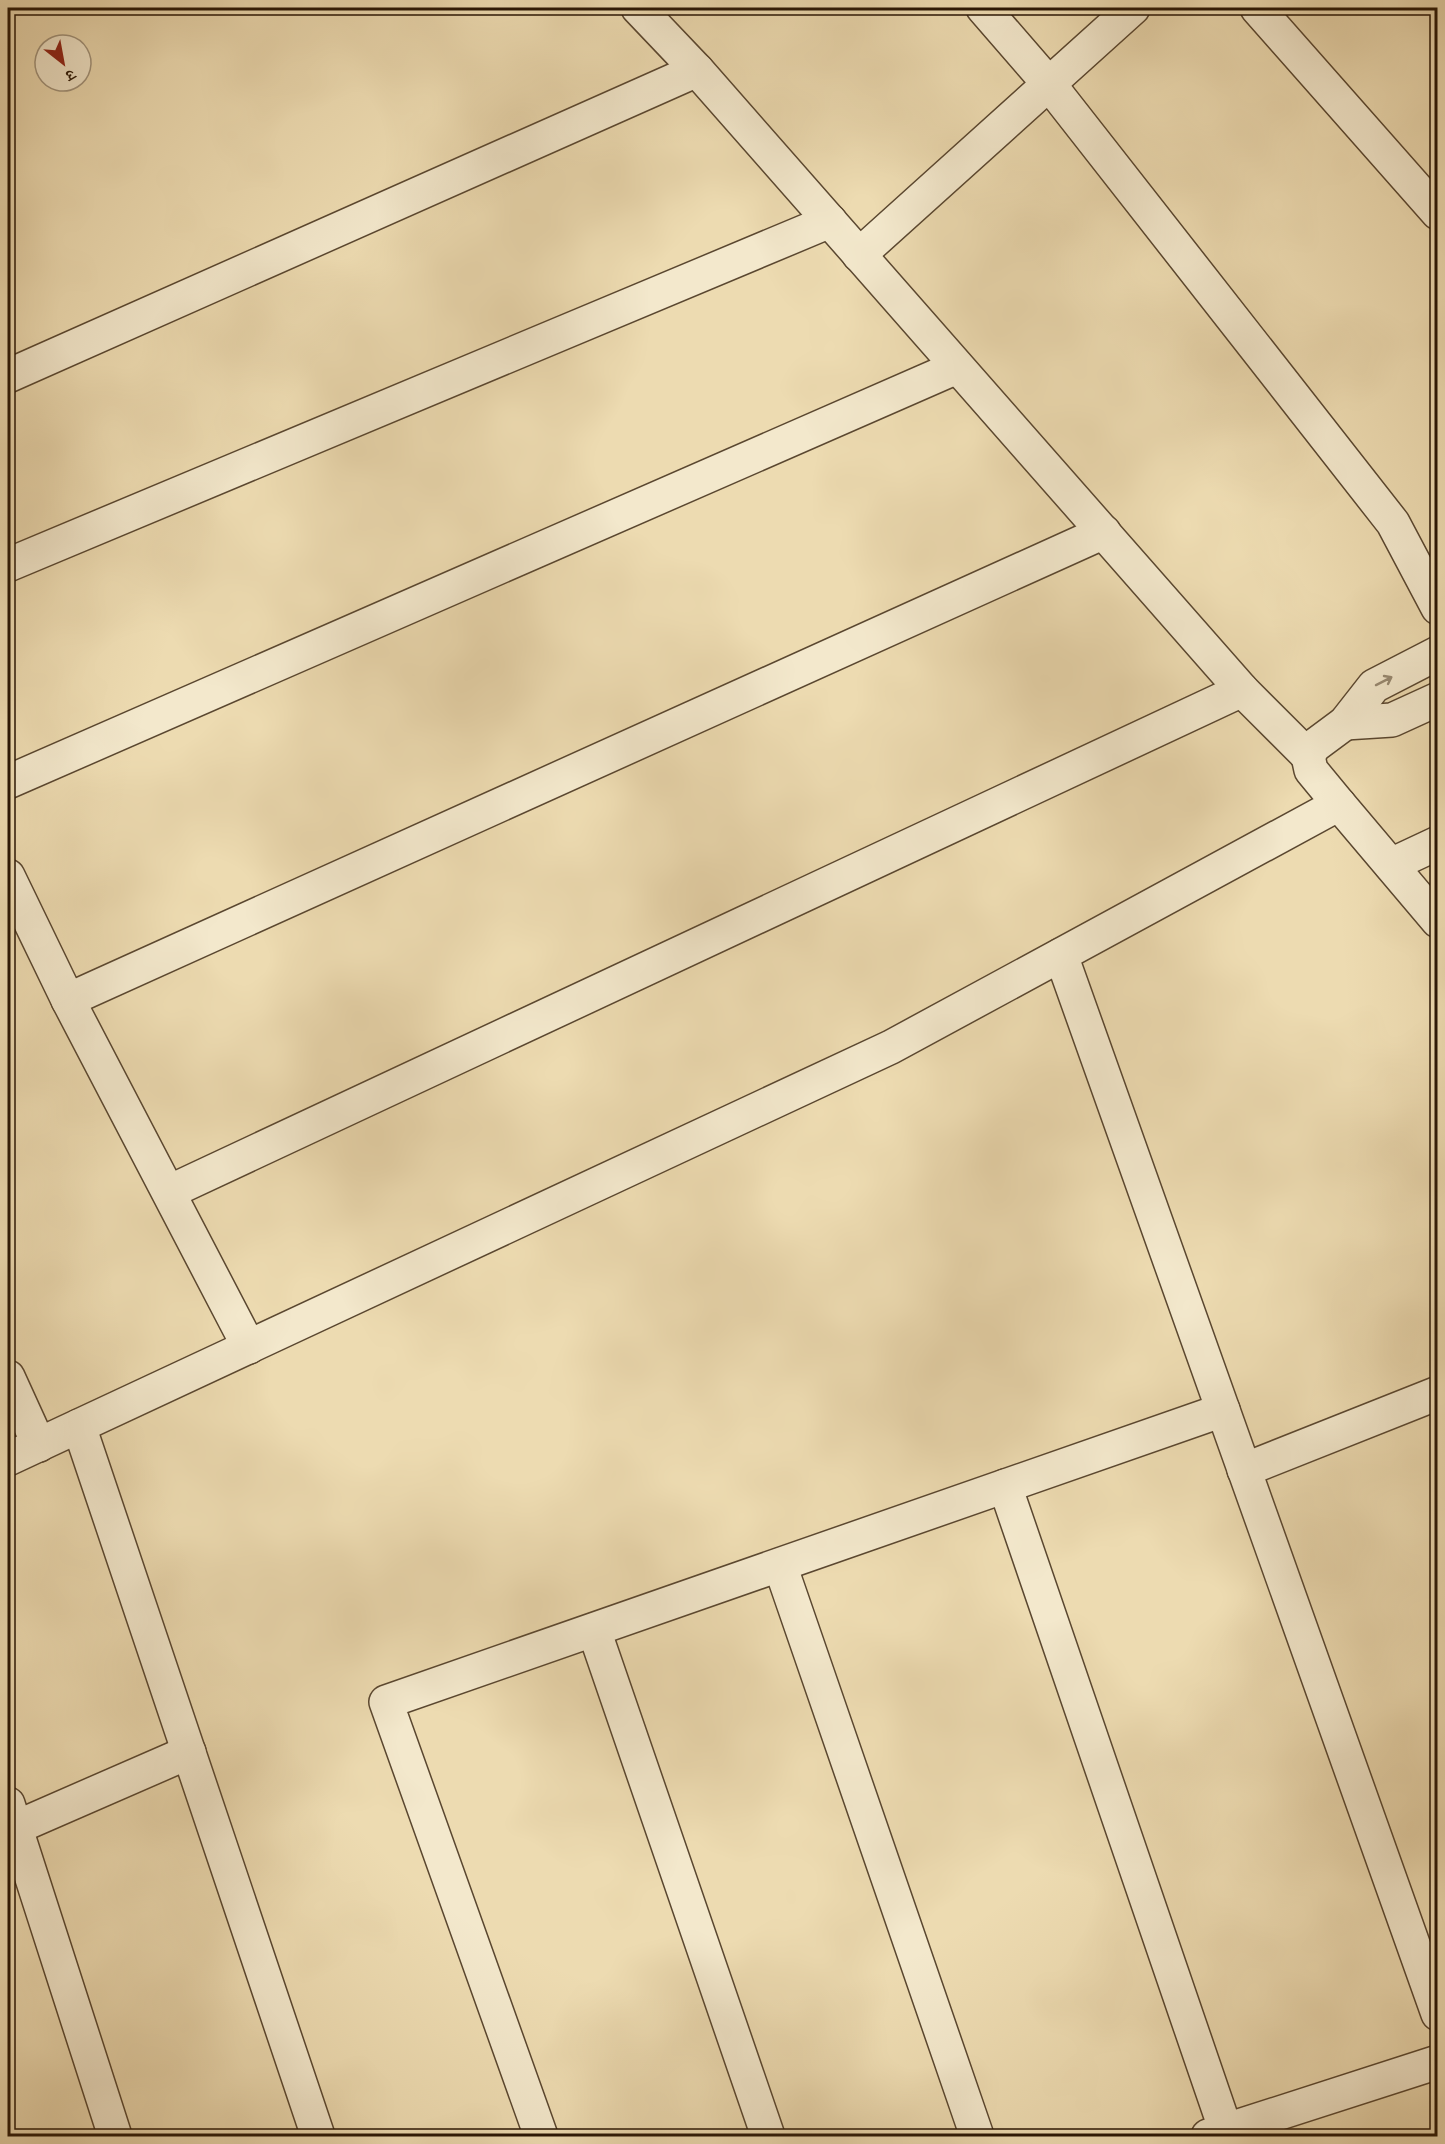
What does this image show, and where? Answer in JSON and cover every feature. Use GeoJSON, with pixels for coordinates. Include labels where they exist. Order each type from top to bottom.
{"type":"FeatureCollection","features":[{"type":"Feature","properties":{"kind":"street"},"geometry":{"type":"LineString","coordinates":[[638,8],[697,70],[1242,690],[1308,756],[1311,770],[1437,921]]}},
{"type":"Feature","properties":{"kind":"street"},"geometry":{"type":"LineString","coordinates":[[983,8],[1048,84],[1393,523],[1437,608]]}},
{"type":"Feature","properties":{"kind":"street"},"geometry":{"type":"LineString","coordinates":[[860,255],[1133,8]]}},
{"type":"Feature","properties":{"kind":"street"},"geometry":{"type":"LineString","coordinates":[[1257,8],[1437,213]]}},
{"type":"Feature","properties":{"kind":"street"},"geometry":{"type":"LineString","coordinates":[[8,376],[697,70]]}},
{"type":"Feature","properties":{"kind":"street"},"geometry":{"type":"LineString","coordinates":[[8,565],[830,221]]}},
{"type":"Feature","properties":{"kind":"street"},"geometry":{"type":"LineString","coordinates":[[8,782],[957,367]]}},
{"type":"Feature","properties":{"kind":"street"},"geometry":{"type":"LineString","coordinates":[[68,1000],[1104,532]]}},
{"type":"Feature","properties":{"kind":"street"},"geometry":{"type":"LineString","coordinates":[[1308,756],[1314,746],[1345,723],[1374,686],[1437,653]]}},
{"type":"Feature","properties":{"kind":"street"},"geometry":{"type":"LineString","coordinates":[[168,1192],[1242,690]]}},
{"type":"Feature","properties":{"kind":"street"},"geometry":{"type":"LineString","coordinates":[[1345,723],[1392,720],[1437,699]]}},
{"type":"Feature","properties":{"kind":"street"},"geometry":{"type":"LineString","coordinates":[[8,1460],[891,1047],[1340,804]]}},
{"type":"Feature","properties":{"kind":"street"},"geometry":{"type":"LineString","coordinates":[[1391,865],[1437,843]]}},
{"type":"Feature","properties":{"kind":"street"},"geometry":{"type":"LineString","coordinates":[[8,876],[68,1000],[249,1347]]}},
{"type":"Feature","properties":{"kind":"street"},"geometry":{"type":"LineString","coordinates":[[1061,955],[1437,2014]]}},
{"type":"Feature","properties":{"kind":"street"},"geometry":{"type":"LineString","coordinates":[[8,1377],[39,1445]]}},
{"type":"Feature","properties":{"kind":"street"},"geometry":{"type":"LineString","coordinates":[[1244,1470],[1437,1393]]}},
{"type":"Feature","properties":{"kind":"street"},"geometry":{"type":"LineString","coordinates":[[541,2136],[386,1702],[1223,1410]]}},
{"type":"Feature","properties":{"kind":"street"},"geometry":{"type":"LineString","coordinates":[[78,1426],[318,2136]]}},
{"type":"Feature","properties":{"kind":"street"},"geometry":{"type":"LineString","coordinates":[[1005,1486],[1217,2134],[1437,2062]]}},
{"type":"Feature","properties":{"kind":"street"},"geometry":{"type":"LineString","coordinates":[[780,1565],[977,2136]]}},
{"type":"Feature","properties":{"kind":"street"},"geometry":{"type":"LineString","coordinates":[[594,1629],[768,2136]]}},
{"type":"Feature","properties":{"kind":"street"},"geometry":{"type":"LineString","coordinates":[[115,2136],[10,1821],[189,1752]]}}]}
